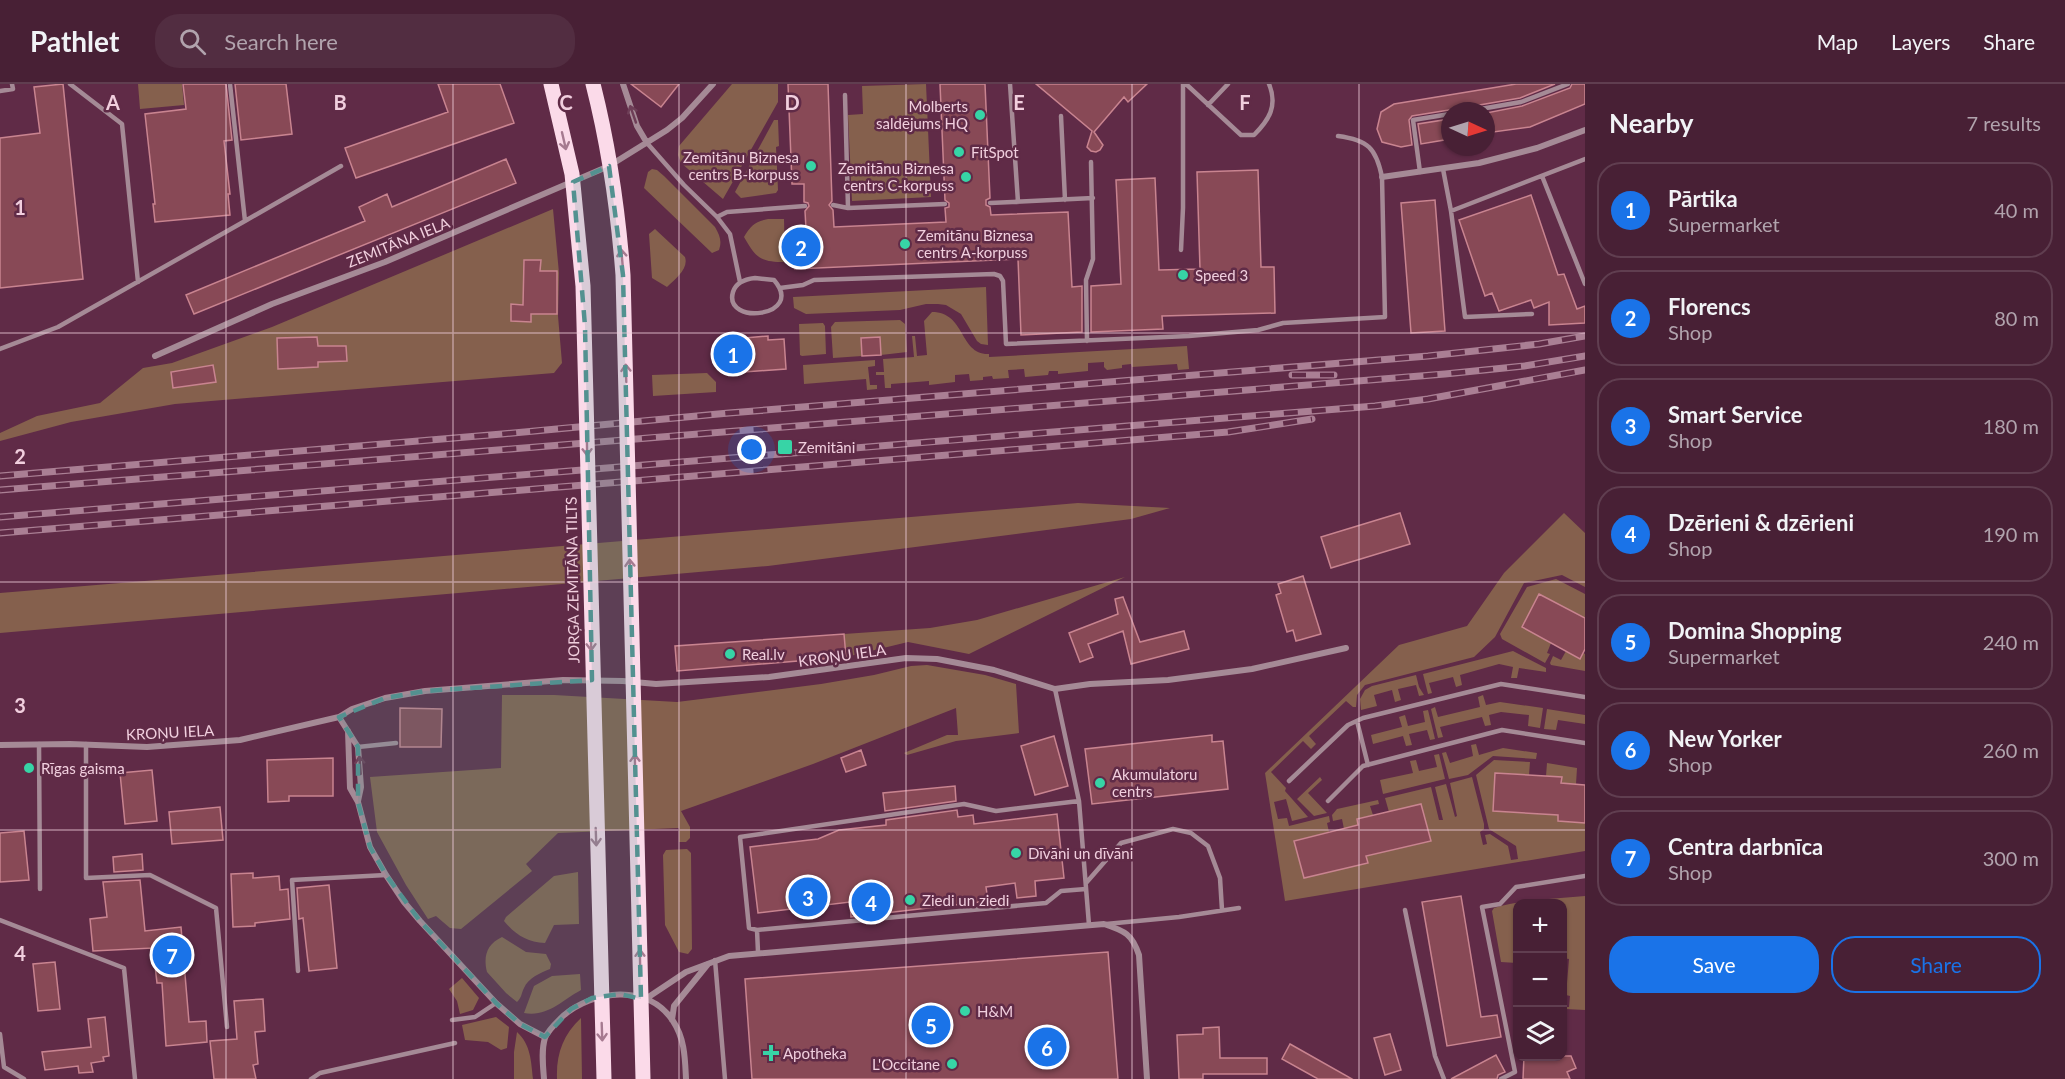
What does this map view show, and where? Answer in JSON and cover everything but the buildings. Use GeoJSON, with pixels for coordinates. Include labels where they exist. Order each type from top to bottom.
{"type":"FeatureCollection","features":[{"type":"Feature","properties":{"kind":"main road","name":"JORĢA ZEMITĀNA TILTS"},"geometry":{"type":"LineString","coordinates":[[551,84],[572,174],[583,296],[604,1079]]}},
{"type":"Feature","properties":{"kind":"main road"},"geometry":{"type":"LineString","coordinates":[[593,84],[602,118],[614,188],[623,275],[643,1079]]}},
{"type":"Feature","properties":{"kind":"street"},"geometry":{"type":"LineString","coordinates":[[623,84],[637,126],[647,143]]}},
{"type":"Feature","properties":{"kind":"street","name":"ZEMITĀNA IELA"},"geometry":{"type":"LineString","coordinates":[[155,356],[272,304],[385,262],[609,165],[667,130],[682,118],[713,84]]}},
{"type":"Feature","properties":{"kind":"street"},"geometry":{"type":"LineString","coordinates":[[1382,177],[1479,163],[1537,148],[1585,130]]}},
{"type":"Feature","properties":{"kind":"street","name":"KROŅU IELA"},"geometry":{"type":"LineString","coordinates":[[0,745],[86,744],[147,747],[240,740],[339,717],[352,709],[385,698],[425,691],[563,680],[656,684],[770,677],[906,658],[937,659],[994,670],[1055,689],[1090,684],[1168,680],[1252,669],[1346,648]]}},
{"type":"Feature","properties":{"kind":"street"},"geometry":{"type":"LineString","coordinates":[[339,717],[358,747],[361,787],[358,802]]}},
{"type":"Feature","properties":{"kind":"street"},"geometry":{"type":"LineString","coordinates":[[348,731],[347,747],[351,788],[358,802],[370,847],[386,875],[420,921],[496,1003],[520,1024],[545,1037]]}},
{"type":"Feature","properties":{"kind":"street"},"geometry":{"type":"LineString","coordinates":[[644,1000],[686,972],[729,956],[1104,924],[1134,940],[1139,955],[1147,1079]]}},
{"type":"Feature","properties":{"kind":"street"},"geometry":{"type":"LineString","coordinates":[[672,1020],[674,1006],[711,962]]}},
{"type":"Feature","properties":{"kind":"street"},"geometry":{"type":"LineString","coordinates":[[544,1079],[545,1037],[558,1021],[571,1009],[592,998],[620,994],[644,1000],[656,1006],[672,1020],[682,1039],[686,1079]]}},
{"type":"Feature","properties":{"kind":"lane"},"geometry":{"type":"LineString","coordinates":[[0,91],[13,89],[12,84]]}},
{"type":"Feature","properties":{"kind":"lane"},"geometry":{"type":"LineString","coordinates":[[70,84],[122,124],[138,282]]}},
{"type":"Feature","properties":{"kind":"lane"},"geometry":{"type":"LineString","coordinates":[[230,84],[246,221]]}},
{"type":"Feature","properties":{"kind":"lane"},"geometry":{"type":"LineString","coordinates":[[1010,84],[1018,202]]}},
{"type":"Feature","properties":{"kind":"lane"},"geometry":{"type":"LineString","coordinates":[[1185,84],[1240,135],[1254,135],[1267,123],[1271,114],[1272,90],[1269,84]]}},
{"type":"Feature","properties":{"kind":"lane"},"geometry":{"type":"LineString","coordinates":[[1181,250],[1185,84]]}},
{"type":"Feature","properties":{"kind":"lane"},"geometry":{"type":"LineString","coordinates":[[1208,105],[1228,84]]}},
{"type":"Feature","properties":{"kind":"lane"},"geometry":{"type":"LineString","coordinates":[[1495,106],[1521,102],[1568,84]]}},
{"type":"Feature","properties":{"kind":"lane"},"geometry":{"type":"LineString","coordinates":[[844,95],[848,208]]}},
{"type":"Feature","properties":{"kind":"lane"},"geometry":{"type":"LineString","coordinates":[[1420,172],[1413,120],[1441,115]]}},
{"type":"Feature","properties":{"kind":"lane"},"geometry":{"type":"LineString","coordinates":[[1061,116],[1065,200]]}},
{"type":"Feature","properties":{"kind":"lane"},"geometry":{"type":"LineString","coordinates":[[780,288],[803,285],[814,280],[994,274],[1000,276],[1004,281],[1006,344],[1189,336],[1258,330],[1283,323],[1385,317],[1382,177],[1378,156],[1363,142],[1338,136]]}},
{"type":"Feature","properties":{"kind":"lane"},"geometry":{"type":"LineString","coordinates":[[647,143],[684,185],[717,217],[730,234],[740,282]]}},
{"type":"Feature","properties":{"kind":"lane"},"geometry":{"type":"LineString","coordinates":[[1451,211],[1585,159]]}},
{"type":"Feature","properties":{"kind":"lane"},"geometry":{"type":"LineString","coordinates":[[1087,341],[1086,280],[1094,259],[1094,198],[1091,162]]}},
{"type":"Feature","properties":{"kind":"lane"},"geometry":{"type":"LineString","coordinates":[[0,349],[58,327],[341,166]]}},
{"type":"Feature","properties":{"kind":"lane"},"geometry":{"type":"LineString","coordinates":[[1443,169],[1465,317],[1532,314]]}},
{"type":"Feature","properties":{"kind":"lane"},"geometry":{"type":"LineString","coordinates":[[1542,176],[1585,284]]}},
{"type":"Feature","properties":{"kind":"lane"},"geometry":{"type":"LineString","coordinates":[[990,203],[1094,198]]}},
{"type":"Feature","properties":{"kind":"lane"},"geometry":{"type":"LineString","coordinates":[[833,205],[848,208],[945,204]]}},
{"type":"Feature","properties":{"kind":"lane"},"geometry":{"type":"LineString","coordinates":[[717,217],[728,212],[805,206]]}},
{"type":"Feature","properties":{"kind":"lane"},"geometry":{"type":"LineString","coordinates":[[747,279],[774,280],[780,288],[777,307],[770,311],[745,312],[738,309],[733,302],[733,291],[740,282],[747,279]]}},
{"type":"Feature","properties":{"kind":"lane"},"geometry":{"type":"LineString","coordinates":[[1289,781],[1348,725],[1357,721],[1500,684],[1585,697]]}},
{"type":"Feature","properties":{"kind":"lane"},"geometry":{"type":"LineString","coordinates":[[1055,689],[1079,801],[1089,925]]}},
{"type":"Feature","properties":{"kind":"lane"},"geometry":{"type":"LineString","coordinates":[[1357,721],[1368,765]]}},
{"type":"Feature","properties":{"kind":"lane"},"geometry":{"type":"LineString","coordinates":[[1328,801],[1362,766],[1502,730],[1585,743]]}},
{"type":"Feature","properties":{"kind":"lane"},"geometry":{"type":"LineString","coordinates":[[358,747],[396,743]]}},
{"type":"Feature","properties":{"kind":"lane"},"geometry":{"type":"LineString","coordinates":[[39,744],[40,889]]}},
{"type":"Feature","properties":{"kind":"lane"},"geometry":{"type":"LineString","coordinates":[[86,744],[86,878],[150,875],[216,908],[226,1027]]}},
{"type":"Feature","properties":{"kind":"lane"},"geometry":{"type":"LineString","coordinates":[[1079,801],[996,811],[964,804],[740,837],[749,928],[757,930],[1046,903],[1061,891],[1086,886],[1121,843],[1173,830],[1191,832],[1208,846],[1220,878],[1222,910]]}},
{"type":"Feature","properties":{"kind":"lane"},"geometry":{"type":"LineString","coordinates":[[298,971],[292,880],[386,875]]}},
{"type":"Feature","properties":{"kind":"lane"},"geometry":{"type":"LineString","coordinates":[[1501,1079],[1515,1072],[1482,907],[1500,904],[1516,887],[1585,876]]}},
{"type":"Feature","properties":{"kind":"lane"},"geometry":{"type":"LineString","coordinates":[[1104,924],[1239,908]]}},
{"type":"Feature","properties":{"kind":"lane"},"geometry":{"type":"LineString","coordinates":[[1405,910],[1435,1056],[1444,1079]]}},
{"type":"Feature","properties":{"kind":"lane"},"geometry":{"type":"LineString","coordinates":[[0,920],[124,968],[135,1079]]}},
{"type":"Feature","properties":{"kind":"lane"},"geometry":{"type":"LineString","coordinates":[[757,930],[758,952]]}},
{"type":"Feature","properties":{"kind":"lane"},"geometry":{"type":"LineString","coordinates":[[711,962],[724,1079]]}},
{"type":"Feature","properties":{"kind":"lane"},"geometry":{"type":"LineString","coordinates":[[452,1020],[475,1017],[496,1003]]}},
{"type":"Feature","properties":{"kind":"lane"},"geometry":{"type":"LineString","coordinates":[[0,1034],[4,1067],[24,1079]]}},
{"type":"Feature","properties":{"kind":"lane"},"geometry":{"type":"LineString","coordinates":[[311,1079],[320,1074],[455,1043]]}},
{"type":"Feature","properties":{"kind":"highlighted area"},"geometry":{"type":"Polygon","coordinates":[[[609,166],[623,275],[641,999],[620,994],[592,998],[571,1009],[545,1037],[520,1024],[496,1003],[420,921],[386,875],[370,847],[358,802],[358,747],[339,717],[385,698],[425,691],[592,680],[585,326],[573,182],[609,166]]]}},
{"type":"Feature","properties":{"kind":"shaded area"},"geometry":{"type":"Polygon","coordinates":[[[138,84],[182,84],[184,105],[140,109],[138,84]]]}},
{"type":"Feature","properties":{"kind":"shaded area"},"geometry":{"type":"Polygon","coordinates":[[[732,84],[778,84],[778,102],[723,199],[681,163],[678,155],[679,146],[732,84]]]}},
{"type":"Feature","properties":{"kind":"shaded area"},"geometry":{"type":"Polygon","coordinates":[[[926,84],[931,197],[852,201],[848,115],[863,114],[862,86],[926,84]]]}},
{"type":"Feature","properties":{"kind":"shaded area"},"geometry":{"type":"Polygon","coordinates":[[[774,120],[778,120],[779,146],[776,147],[778,190],[776,193],[741,198],[735,192],[774,120]]]}},
{"type":"Feature","properties":{"kind":"shaded area"},"geometry":{"type":"Polygon","coordinates":[[[652,169],[664,176],[715,227],[720,238],[719,250],[712,253],[644,188],[648,172],[652,169]]]}},
{"type":"Feature","properties":{"kind":"shaded area"},"geometry":{"type":"Polygon","coordinates":[[[553,209],[559,273],[558,316],[562,363],[554,373],[175,404],[71,422],[0,441],[0,433],[37,416],[100,403],[143,368],[172,363],[272,327],[553,209]]]}},
{"type":"Feature","properties":{"kind":"shaded area"},"geometry":{"type":"Polygon","coordinates":[[[768,219],[784,219],[785,262],[764,260],[752,250],[744,237],[754,225],[768,219]]]}},
{"type":"Feature","properties":{"kind":"shaded area"},"geometry":{"type":"Polygon","coordinates":[[[655,229],[685,257],[686,261],[683,270],[667,287],[652,278],[649,234],[655,229]]]}},
{"type":"Feature","properties":{"kind":"shaded area"},"geometry":{"type":"Polygon","coordinates":[[[986,287],[988,345],[977,341],[961,314],[946,305],[926,304],[900,310],[806,314],[794,308],[793,297],[986,287]]]}},
{"type":"Feature","properties":{"kind":"shaded area"},"geometry":{"type":"Polygon","coordinates":[[[932,312],[943,314],[951,319],[972,348],[989,354],[989,357],[1187,346],[1189,369],[1178,370],[1177,364],[1132,367],[1131,364],[1107,370],[1104,362],[1088,363],[1088,371],[1058,374],[1058,371],[1049,371],[1048,375],[1025,377],[1024,369],[1008,370],[1009,378],[993,379],[992,376],[983,377],[983,380],[970,381],[969,374],[955,375],[955,382],[929,385],[929,381],[891,384],[891,388],[885,388],[884,375],[876,375],[876,372],[884,372],[883,359],[914,357],[912,336],[915,336],[917,356],[927,355],[924,321],[932,312]]]}},
{"type":"Feature","properties":{"kind":"shaded area"},"geometry":{"type":"Polygon","coordinates":[[[900,320],[905,324],[907,352],[881,355],[880,337],[861,338],[862,356],[833,358],[831,327],[835,322],[900,320]]]}},
{"type":"Feature","properties":{"kind":"shaded area"},"geometry":{"type":"Polygon","coordinates":[[[823,323],[826,354],[800,355],[799,324],[823,323]]]}},
{"type":"Feature","properties":{"kind":"shaded area"},"geometry":{"type":"Polygon","coordinates":[[[875,360],[875,366],[868,367],[870,385],[877,385],[877,389],[867,390],[866,379],[804,384],[803,365],[875,360]]]}},
{"type":"Feature","properties":{"kind":"shaded area"},"geometry":{"type":"Polygon","coordinates":[[[707,373],[716,382],[716,392],[653,396],[652,375],[707,373]]]}},
{"type":"Feature","properties":{"kind":"shaded area"},"geometry":{"type":"Polygon","coordinates":[[[1078,503],[1170,508],[1131,519],[768,566],[0,633],[0,593],[1078,503]]]}},
{"type":"Feature","properties":{"kind":"shaded area"},"geometry":{"type":"Polygon","coordinates":[[[1564,513],[1585,533],[1585,587],[1562,575],[1524,583],[1495,637],[1474,657],[1365,685],[1357,695],[1356,707],[1346,701],[1309,736],[1316,744],[1311,749],[1303,741],[1271,772],[1308,817],[1292,821],[1286,799],[1274,802],[1278,819],[1287,818],[1289,826],[1329,816],[1330,822],[1327,823],[1329,832],[1294,841],[1304,878],[1367,863],[1366,856],[1431,841],[1421,804],[1389,812],[1385,798],[1431,787],[1439,820],[1443,820],[1435,787],[1446,784],[1455,817],[1457,816],[1450,783],[1472,777],[1484,824],[1484,829],[1480,832],[1483,845],[1487,844],[1485,835],[1490,834],[1508,846],[1511,860],[1518,859],[1516,846],[1489,829],[1476,775],[1494,760],[1530,762],[1529,775],[1496,773],[1493,811],[1558,815],[1558,821],[1585,823],[1585,851],[1285,901],[1265,773],[1399,645],[1467,626],[1504,573],[1564,513]]]}},
{"type":"Feature","properties":{"kind":"shaded area"},"geometry":{"type":"Polygon","coordinates":[[[1125,577],[969,654],[908,642],[846,657],[844,634],[930,628],[977,620],[1125,577]]]}},
{"type":"Feature","properties":{"kind":"shaded area"},"geometry":{"type":"Polygon","coordinates":[[[1556,579],[1585,594],[1585,618],[1539,594],[1522,627],[1551,643],[1547,653],[1550,654],[1545,663],[1502,639],[1500,634],[1527,587],[1556,579]]]}},
{"type":"Feature","properties":{"kind":"shaded area"},"geometry":{"type":"Polygon","coordinates":[[[1513,651],[1546,668],[1546,672],[1519,668],[1517,678],[1511,678],[1513,667],[1499,664],[1460,675],[1462,685],[1456,687],[1453,677],[1429,683],[1432,693],[1428,694],[1423,674],[1513,651]]]}},
{"type":"Feature","properties":{"kind":"shaded area"},"geometry":{"type":"Polygon","coordinates":[[[1566,651],[1579,659],[1583,653],[1585,654],[1585,671],[1551,665],[1553,656],[1561,660],[1566,651]]]}},
{"type":"Feature","properties":{"kind":"shaded area"},"geometry":{"type":"Polygon","coordinates":[[[927,665],[985,675],[1016,684],[1019,733],[956,741],[907,755],[904,753],[947,735],[958,735],[956,708],[813,764],[681,811],[690,827],[690,838],[686,842],[679,842],[679,828],[558,833],[526,864],[532,871],[461,929],[450,928],[436,916],[428,919],[377,832],[370,777],[501,768],[502,695],[554,695],[677,702],[821,684],[911,666],[927,665]]]}},
{"type":"Feature","properties":{"kind":"shaded area"},"geometry":{"type":"Polygon","coordinates":[[[1416,675],[1424,695],[1419,696],[1416,685],[1398,689],[1401,700],[1395,702],[1392,690],[1374,695],[1377,706],[1361,710],[1360,699],[1365,690],[1372,686],[1416,675]]]}},
{"type":"Feature","properties":{"kind":"shaded area"},"geometry":{"type":"Polygon","coordinates":[[[1483,695],[1486,705],[1500,702],[1543,708],[1540,728],[1528,726],[1529,715],[1501,712],[1489,715],[1491,725],[1485,726],[1482,717],[1440,727],[1443,737],[1438,738],[1431,709],[1435,707],[1438,717],[1480,707],[1478,697],[1483,695]]]}},
{"type":"Feature","properties":{"kind":"shaded area"},"geometry":{"type":"Polygon","coordinates":[[[1547,709],[1585,715],[1585,724],[1558,720],[1556,730],[1544,729],[1547,709]]]}},
{"type":"Feature","properties":{"kind":"shaded area"},"geometry":{"type":"Polygon","coordinates":[[[1428,710],[1435,739],[1430,740],[1427,730],[1409,734],[1412,745],[1406,746],[1403,736],[1373,744],[1371,735],[1402,727],[1399,717],[1405,715],[1408,726],[1425,722],[1423,711],[1428,710]]]}},
{"type":"Feature","properties":{"kind":"shaded area"},"geometry":{"type":"Polygon","coordinates":[[[1476,744],[1479,755],[1503,748],[1537,753],[1536,759],[1493,756],[1468,775],[1449,779],[1442,753],[1446,752],[1450,763],[1473,756],[1471,745],[1476,744]]]}},
{"type":"Feature","properties":{"kind":"shaded area"},"geometry":{"type":"Polygon","coordinates":[[[1439,754],[1445,779],[1383,794],[1380,780],[1413,773],[1410,761],[1416,760],[1419,771],[1437,767],[1434,755],[1439,754]]]}},
{"type":"Feature","properties":{"kind":"shaded area"},"geometry":{"type":"Polygon","coordinates":[[[1547,763],[1577,768],[1576,784],[1561,783],[1561,777],[1546,776],[1547,763]]]}},
{"type":"Feature","properties":{"kind":"shaded area"},"geometry":{"type":"Polygon","coordinates":[[[1320,777],[1322,780],[1308,793],[1327,813],[1314,816],[1297,799],[1320,777]]]}},
{"type":"Feature","properties":{"kind":"shaded area"},"geometry":{"type":"Polygon","coordinates":[[[1378,800],[1379,804],[1370,806],[1373,815],[1357,819],[1358,825],[1344,829],[1342,819],[1333,821],[1332,815],[1337,809],[1378,800]]]}},
{"type":"Feature","properties":{"kind":"shaded area"},"geometry":{"type":"Polygon","coordinates":[[[687,849],[691,853],[692,949],[688,954],[679,952],[665,925],[663,855],[666,850],[687,849]]]}},
{"type":"Feature","properties":{"kind":"shaded area"},"geometry":{"type":"Polygon","coordinates":[[[578,872],[579,924],[554,925],[545,943],[522,937],[504,921],[554,876],[578,872]]]}},
{"type":"Feature","properties":{"kind":"shaded area"},"geometry":{"type":"Polygon","coordinates":[[[1585,896],[1585,1010],[1567,1009],[1570,996],[1567,995],[1569,959],[1567,959],[1567,899],[1550,899],[1585,896]]]}},
{"type":"Feature","properties":{"kind":"shaded area"},"geometry":{"type":"Polygon","coordinates":[[[1513,904],[1513,963],[1501,962],[1492,911],[1494,908],[1513,904]]]}},
{"type":"Feature","properties":{"kind":"shaded area"},"geometry":{"type":"Polygon","coordinates":[[[502,937],[526,952],[546,954],[551,964],[550,969],[528,981],[517,1002],[487,972],[487,951],[502,937]]]}},
{"type":"Feature","properties":{"kind":"shaded area"},"geometry":{"type":"Polygon","coordinates":[[[580,974],[581,990],[540,1013],[524,1013],[534,986],[552,976],[580,974]]]}},
{"type":"Feature","properties":{"kind":"shaded area"},"geometry":{"type":"Polygon","coordinates":[[[462,978],[479,998],[473,1010],[460,1014],[457,1001],[449,989],[462,978]]]}},
{"type":"Feature","properties":{"kind":"shaded area"},"geometry":{"type":"Polygon","coordinates":[[[496,1017],[509,1027],[507,1048],[501,1050],[488,1042],[465,1040],[462,1025],[496,1017]]]}},
{"type":"Feature","properties":{"kind":"shaded area"},"geometry":{"type":"Polygon","coordinates":[[[581,1018],[582,1079],[557,1079],[559,1053],[565,1038],[581,1018]]]}},
{"type":"Feature","properties":{"kind":"shaded area"},"geometry":{"type":"Polygon","coordinates":[[[517,1032],[528,1048],[533,1079],[514,1079],[517,1032]]]}},
{"type":"Feature","properties":{"kind":"railway"},"geometry":{"type":"LineString","coordinates":[[0,476],[1428,356],[1539,344],[1585,336]]}},
{"type":"Feature","properties":{"kind":"railway"},"geometry":{"type":"LineString","coordinates":[[0,490],[1445,374],[1524,366],[1585,356]]}},
{"type":"Feature","properties":{"kind":"railway"},"geometry":{"type":"LineString","coordinates":[[0,517],[1375,406],[1428,399],[1585,370]]}},
{"type":"Feature","properties":{"kind":"railway"},"geometry":{"type":"LineString","coordinates":[[1292,375],[1334,375]]}},
{"type":"Feature","properties":{"kind":"railway"},"geometry":{"type":"LineString","coordinates":[[0,533],[1228,432],[1312,419]]}},
{"type":"Feature","properties":{"kind":"place","name":"Molberts saldējums HQ"},"geometry":{"type":"Point","coordinates":[980,115]}},
{"type":"Feature","properties":{"kind":"place","name":"FitSpot"},"geometry":{"type":"Point","coordinates":[959,152]}},
{"type":"Feature","properties":{"kind":"place","name":"Zemitānu Biznesa centrs B-korpuss"},"geometry":{"type":"Point","coordinates":[811,166]}},
{"type":"Feature","properties":{"kind":"place","name":"Zemitānu Biznesa centrs C-korpuss"},"geometry":{"type":"Point","coordinates":[966,177]}},
{"type":"Feature","properties":{"kind":"place","name":"Zemitānu Biznesa centrs A-korpuss"},"geometry":{"type":"Point","coordinates":[905,244]}},
{"type":"Feature","properties":{"kind":"place","name":"Florencs"},"geometry":{"type":"Point","coordinates":[801,247]}},
{"type":"Feature","properties":{"kind":"place","name":"Speed 3"},"geometry":{"type":"Point","coordinates":[1183,275]}},
{"type":"Feature","properties":{"kind":"place","name":"Pārtika"},"geometry":{"type":"Point","coordinates":[733,354]}},
{"type":"Feature","properties":{"kind":"place","name":"Zemitāni"},"geometry":{"type":"Point","coordinates":[785,447]}},
{"type":"Feature","properties":{"kind":"place","name":"Real.lv"},"geometry":{"type":"Point","coordinates":[730,654]}},
{"type":"Feature","properties":{"kind":"place","name":"Rīgas gaisma"},"geometry":{"type":"Point","coordinates":[29,768]}},
{"type":"Feature","properties":{"kind":"place","name":"Akumulatoru centrs"},"geometry":{"type":"Point","coordinates":[1100,783]}},
{"type":"Feature","properties":{"kind":"place","name":"Dīvāni un dīvāni"},"geometry":{"type":"Point","coordinates":[1016,853]}},
{"type":"Feature","properties":{"kind":"place","name":"Smart Service"},"geometry":{"type":"Point","coordinates":[808,897]}},
{"type":"Feature","properties":{"kind":"place","name":"Ziedi un ziedi"},"geometry":{"type":"Point","coordinates":[910,900]}},
{"type":"Feature","properties":{"kind":"place","name":"Dzērieni & dzērieni"},"geometry":{"type":"Point","coordinates":[871,902]}},
{"type":"Feature","properties":{"kind":"place","name":"Centra darbnīca"},"geometry":{"type":"Point","coordinates":[172,955]}},
{"type":"Feature","properties":{"kind":"place","name":"H&M"},"geometry":{"type":"Point","coordinates":[965,1011]}},
{"type":"Feature","properties":{"kind":"place","name":"Domina Shopping"},"geometry":{"type":"Point","coordinates":[931,1025]}},
{"type":"Feature","properties":{"kind":"place","name":"New Yorker"},"geometry":{"type":"Point","coordinates":[1047,1047]}},
{"type":"Feature","properties":{"kind":"place","name":"Apotheka"},"geometry":{"type":"Point","coordinates":[771,1053]}},
{"type":"Feature","properties":{"kind":"place","name":"L'Occitane"},"geometry":{"type":"Point","coordinates":[952,1064]}}]}
